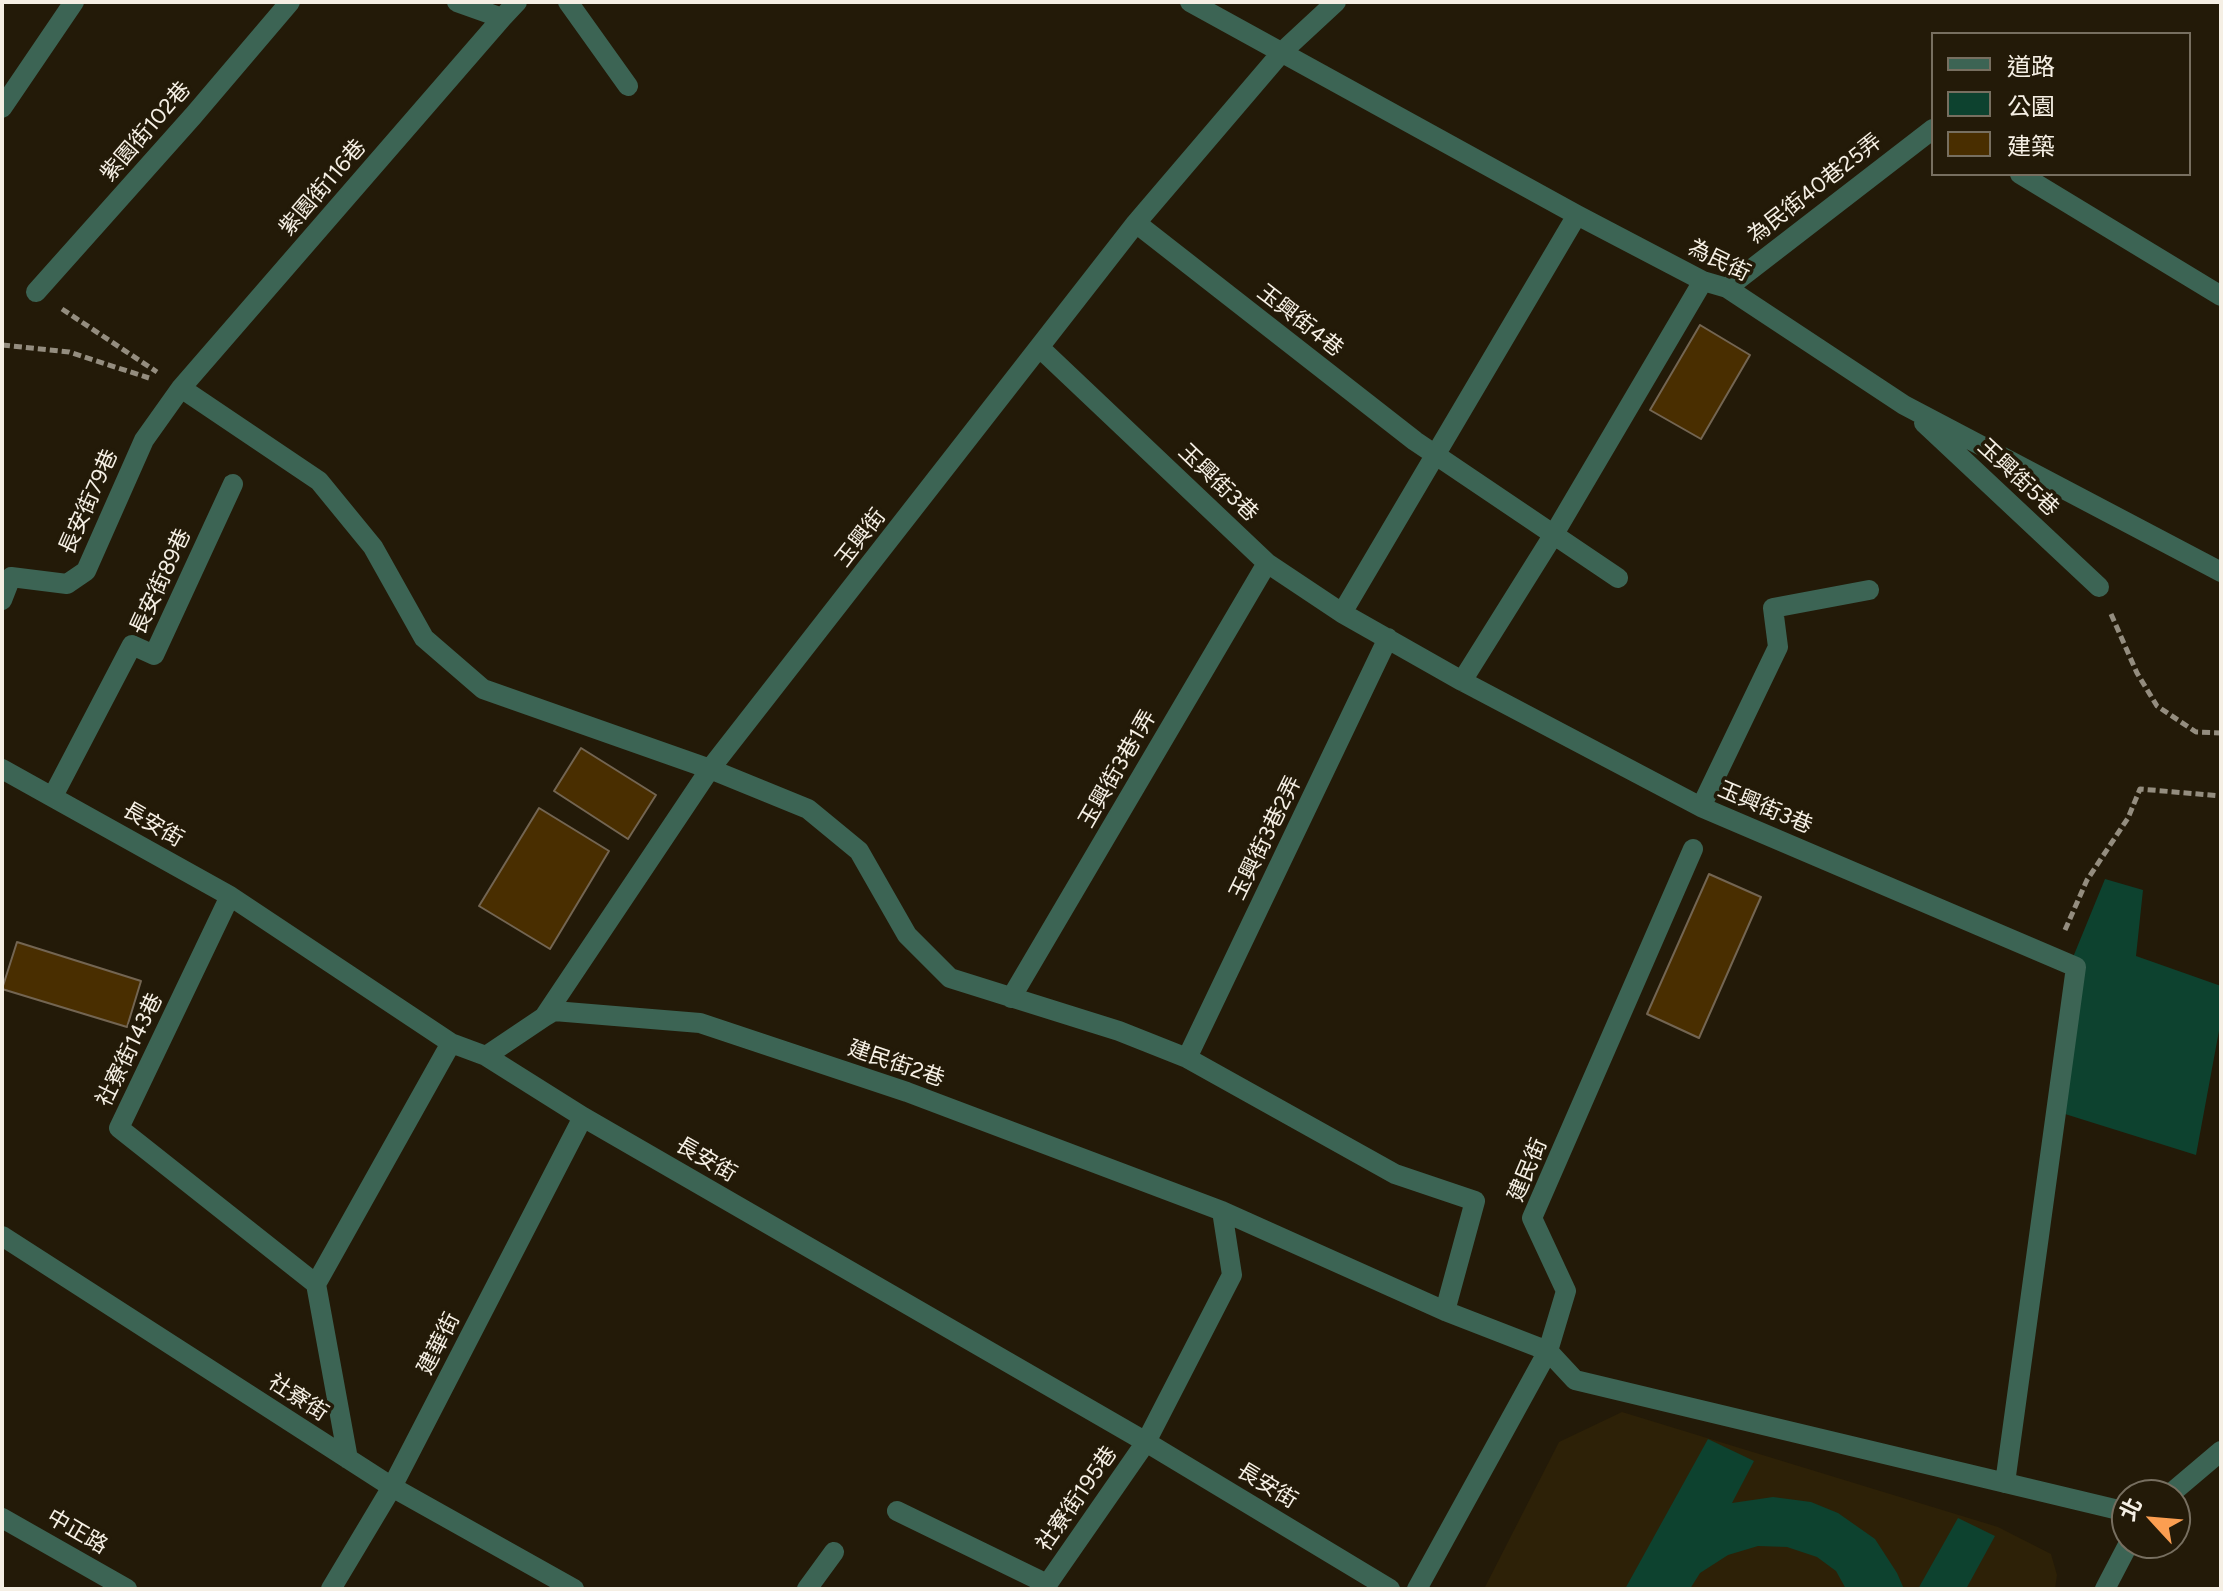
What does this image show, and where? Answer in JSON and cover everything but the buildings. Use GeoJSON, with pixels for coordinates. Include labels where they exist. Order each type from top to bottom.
{"type":"FeatureCollection","features":[{"type":"Feature","properties":{"kind":"street"},"geometry":{"type":"LineString","coordinates":[[2,108],[74,2]]}},
{"type":"Feature","properties":{"kind":"street","name":"紫園街102巷"},"geometry":{"type":"LineString","coordinates":[[36,292],[290,2]]}},
{"type":"Feature","properties":{"kind":"street"},"geometry":{"type":"LineString","coordinates":[[457,2],[502,18]]}},
{"type":"Feature","properties":{"kind":"street","name":"紫園街116巷"},"geometry":{"type":"LineString","coordinates":[[181,388],[517,2]]}},
{"type":"Feature","properties":{"kind":"street"},"geometry":{"type":"LineString","coordinates":[[568,2],[628,86]]}},
{"type":"Feature","properties":{"kind":"street","name":"為民街"},"geometry":{"type":"LineString","coordinates":[[1190,2],[1577,215],[1703,281],[1727,288],[1904,405],[2221,572]]}},
{"type":"Feature","properties":{"kind":"street","name":"玉興街"},"geometry":{"type":"LineString","coordinates":[[486,1056],[544,1017],[710,769],[1136,223],[1282,52],[1336,2]]}},
{"type":"Feature","properties":{"kind":"street","name":"為民街40巷25弄"},"geometry":{"type":"LineString","coordinates":[[1727,288],[1931,131]]}},
{"type":"Feature","properties":{"kind":"street"},"geometry":{"type":"LineString","coordinates":[[2023,176],[2221,296]]}},
{"type":"Feature","properties":{"kind":"street"},"geometry":{"type":"LineString","coordinates":[[1342,613],[1577,215]]}},
{"type":"Feature","properties":{"kind":"street","name":"玉興街4巷"},"geometry":{"type":"LineString","coordinates":[[1136,223],[1435,456],[1618,578]]}},
{"type":"Feature","properties":{"kind":"street"},"geometry":{"type":"LineString","coordinates":[[1462,681],[1554,534],[1703,281]]}},
{"type":"Feature","properties":{"kind":"street","name":"玉興街3巷"},"geometry":{"type":"LineString","coordinates":[[1040,348],[1267,563],[1342,613],[1462,681],[1701,807],[2076,967],[2005,1483]]}},
{"type":"Feature","properties":{"kind":"street"},"geometry":{"type":"LineString","coordinates":[[181,388],[319,481],[373,547],[424,638],[483,689],[710,769],[808,809],[859,851],[907,935],[950,978],[1119,1031],[1187,1058],[1395,1174],[1475,1201],[1445,1311]]}},
{"type":"Feature","properties":{"kind":"street","name":"長安街79巷"},"geometry":{"type":"LineString","coordinates":[[2,600],[7,575],[67,584],[86,571],[144,440],[181,388]]}},
{"type":"Feature","properties":{"kind":"street","name":"玉興街5巷"},"geometry":{"type":"LineString","coordinates":[[1904,405],[2099,587]]}},
{"type":"Feature","properties":{"kind":"street","name":"長安街89巷"},"geometry":{"type":"LineString","coordinates":[[53,796],[132,645],[154,655],[233,484]]}},
{"type":"Feature","properties":{"kind":"street","name":"玉興街3巷1弄"},"geometry":{"type":"LineString","coordinates":[[1011,998],[1267,563]]}},
{"type":"Feature","properties":{"kind":"street"},"geometry":{"type":"LineString","coordinates":[[1701,807],[1778,647],[1773,608],[1869,590]]}},
{"type":"Feature","properties":{"kind":"street","name":"玉興街3巷2弄"},"geometry":{"type":"LineString","coordinates":[[1187,1058],[1388,638]]}},
{"type":"Feature","properties":{"kind":"street","name":"長安街"},"geometry":{"type":"LineString","coordinates":[[2,769],[230,896],[451,1043],[486,1056],[583,1117],[1146,1442],[1390,1589]]}},
{"type":"Feature","properties":{"kind":"street","name":"建民街"},"geometry":{"type":"LineString","coordinates":[[1417,1589],[1548,1351],[1566,1291],[1532,1218],[1693,849]]}},
{"type":"Feature","properties":{"kind":"street","name":"社寮街143巷"},"geometry":{"type":"LineString","coordinates":[[230,896],[119,1128],[316,1284]]}},
{"type":"Feature","properties":{"kind":"street","name":"建民街2巷"},"geometry":{"type":"LineString","coordinates":[[544,1017],[554,1011],[700,1023],[907,1092],[1222,1211],[1445,1311],[1548,1351]]}},
{"type":"Feature","properties":{"kind":"street"},"geometry":{"type":"LineString","coordinates":[[348,1459],[316,1284],[451,1043]]}},
{"type":"Feature","properties":{"kind":"street","name":"建華街"},"geometry":{"type":"LineString","coordinates":[[331,1589],[392,1487],[583,1117]]}},
{"type":"Feature","properties":{"kind":"street","name":"社寮街195巷"},"geometry":{"type":"LineString","coordinates":[[897,1511],[1045,1586],[1146,1442],[1232,1275],[1222,1211]]}},
{"type":"Feature","properties":{"kind":"street","name":"社寮街"},"geometry":{"type":"LineString","coordinates":[[2,1236],[392,1487],[574,1589]]}},
{"type":"Feature","properties":{"kind":"street"},"geometry":{"type":"LineString","coordinates":[[1548,1351],[1575,1380],[2111,1508]]}},
{"type":"Feature","properties":{"kind":"street"},"geometry":{"type":"LineString","coordinates":[[2188,1479],[2221,1451]]}},
{"type":"Feature","properties":{"kind":"street","name":"中正路"},"geometry":{"type":"LineString","coordinates":[[2,1518],[127,1589]]}},
{"type":"Feature","properties":{"kind":"street"},"geometry":{"type":"LineString","coordinates":[[807,1589],[834,1552]]}},
{"type":"Feature","properties":{"kind":"street"},"geometry":{"type":"LineString","coordinates":[[2105,1589],[2121,1559]]}},
{"type":"Feature","properties":{"kind":"path"},"geometry":{"type":"LineString","coordinates":[[36,292],[181,388]]}},
{"type":"Feature","properties":{"kind":"path"},"geometry":{"type":"LineString","coordinates":[[2,345],[69,352],[181,388]]}},
{"type":"Feature","properties":{"kind":"path"},"geometry":{"type":"LineString","coordinates":[[2099,587],[2137,673],[2157,706],[2196,732],[2221,733]]}},
{"type":"Feature","properties":{"kind":"path"},"geometry":{"type":"LineString","coordinates":[[2054,956],[2087,880],[2128,818],[2140,789],[2221,796]]}},
{"type":"Feature","properties":{"kind":"shaded area"},"geometry":{"type":"Polygon","coordinates":[[[1622,1412],[1998,1527],[2051,1554],[2057,1575],[2055,1589],[1484,1589],[1559,1442],[1622,1412]]]}},
{"type":"Feature","properties":{"kind":"green space"},"geometry":{"type":"Polygon","coordinates":[[[2105,879],[2143,890],[2136,956],[2221,986],[2221,1020],[2196,1155],[2049,1109],[2069,967],[2105,879]]]}},
{"type":"Feature","properties":{"kind":"green space"},"geometry":{"type":"Polygon","coordinates":[[[1708,1439],[1754,1461],[1732,1503],[1773,1497],[1811,1502],[1838,1513],[1875,1539],[1904,1589],[1846,1589],[1836,1571],[1817,1557],[1787,1547],[1758,1546],[1728,1555],[1700,1573],[1690,1589],[1625,1589],[1708,1439]]]}},
{"type":"Feature","properties":{"kind":"green space"},"geometry":{"type":"Polygon","coordinates":[[[1958,1518],[1995,1536],[1966,1589],[1918,1589],[1958,1518]]]}}]}
